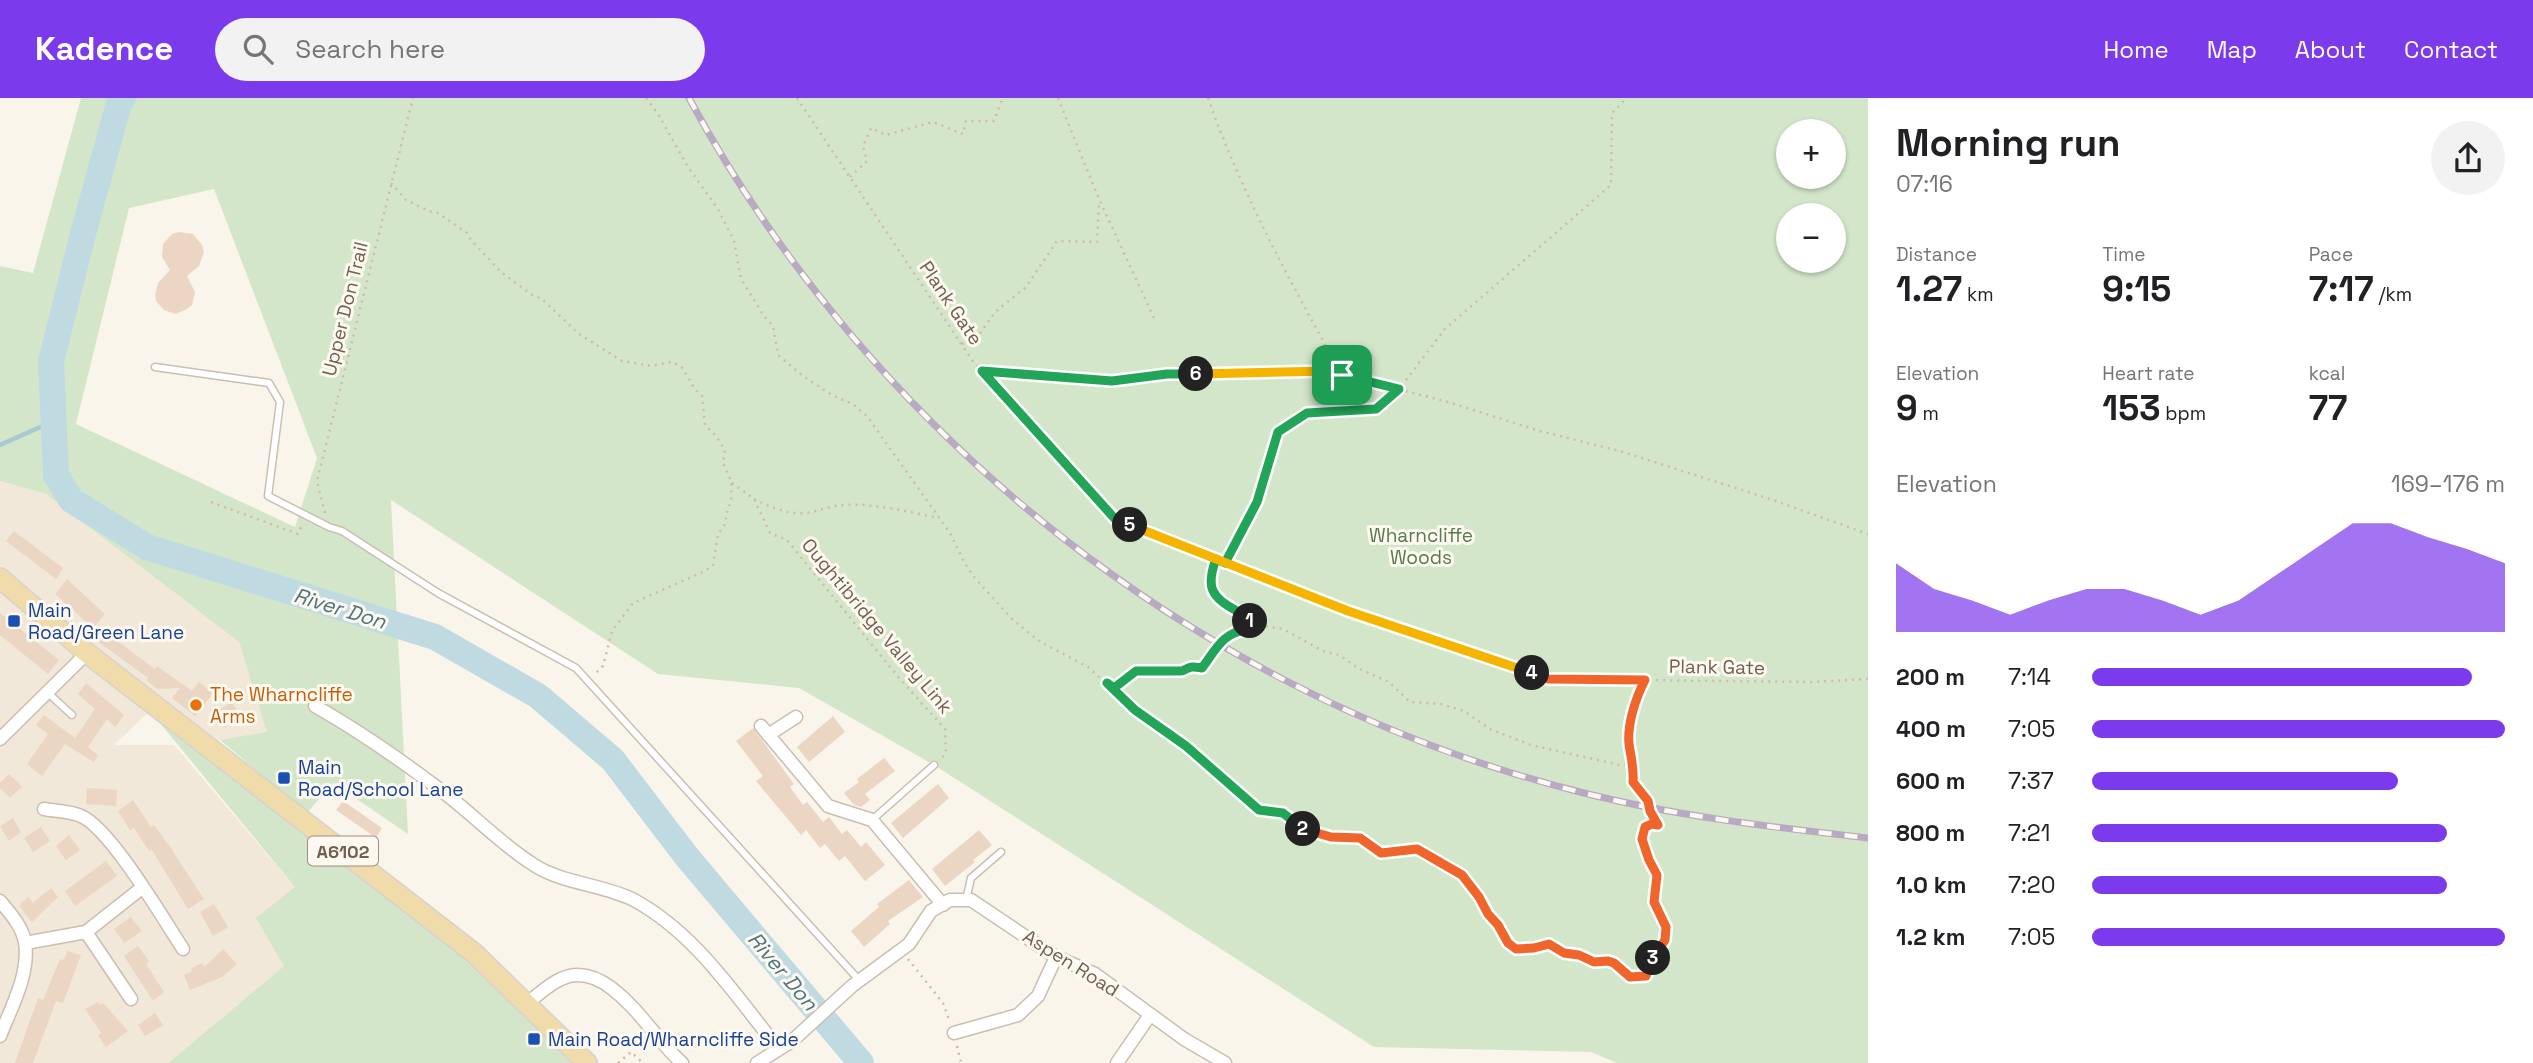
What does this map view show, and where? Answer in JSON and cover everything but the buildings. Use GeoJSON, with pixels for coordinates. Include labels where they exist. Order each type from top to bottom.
{"type":"FeatureCollection","features":[{"type":"Feature","properties":{"kind":"main road","name":"A6102"},"geometry":{"type":"LineString","coordinates":[[0,578],[87,653],[474,953],[587,1063]]}},
{"type":"Feature","properties":{"kind":"street"},"geometry":{"type":"LineString","coordinates":[[0,739],[87,653]]}},
{"type":"Feature","properties":{"kind":"street"},"geometry":{"type":"LineString","coordinates":[[315,706],[352,727],[449,797],[506,846],[537,868],[633,900],[673,928],[707,958],[778,1048]]}},
{"type":"Feature","properties":{"kind":"street"},"geometry":{"type":"LineString","coordinates":[[796,717],[764,731],[828,806],[872,820],[943,905]]}},
{"type":"Feature","properties":{"kind":"street"},"geometry":{"type":"LineString","coordinates":[[44,809],[80,815],[98,826],[143,887],[183,949]]}},
{"type":"Feature","properties":{"kind":"street"},"geometry":{"type":"LineString","coordinates":[[25,943],[86,932],[143,887]]}},
{"type":"Feature","properties":{"kind":"street"},"geometry":{"type":"LineString","coordinates":[[757,1063],[792,1041],[855,983],[909,944],[932,911],[950,900],[965,900]]}},
{"type":"Feature","properties":{"kind":"street","name":"Aspen Road"},"geometry":{"type":"LineString","coordinates":[[965,900],[971,900],[986,908],[1056,957],[1096,974],[1184,1039],[1225,1063]]}},
{"type":"Feature","properties":{"kind":"street"},"geometry":{"type":"LineString","coordinates":[[0,901],[16,921],[25,943],[23,974],[0,1036]]}},
{"type":"Feature","properties":{"kind":"street"},"geometry":{"type":"LineString","coordinates":[[86,932],[131,999]]}},
{"type":"Feature","properties":{"kind":"street"},"geometry":{"type":"LineString","coordinates":[[954,1033],[1018,1015],[1038,996],[1056,957]]}},
{"type":"Feature","properties":{"kind":"street"},"geometry":{"type":"LineString","coordinates":[[526,1004],[562,978],[587,975],[607,984],[640,1015],[682,1063]]}},
{"type":"Feature","properties":{"kind":"street"},"geometry":{"type":"LineString","coordinates":[[1117,1063],[1150,1015]]}},
{"type":"Feature","properties":{"kind":"lane"},"geometry":{"type":"LineString","coordinates":[[155,368],[270,383],[280,402],[268,496],[342,531],[438,593],[576,668],[855,983]]}},
{"type":"Feature","properties":{"kind":"lane"},"geometry":{"type":"LineString","coordinates":[[47,692],[72,715]]}},
{"type":"Feature","properties":{"kind":"lane"},"geometry":{"type":"LineString","coordinates":[[872,820],[934,765]]}},
{"type":"Feature","properties":{"kind":"lane"},"geometry":{"type":"LineString","coordinates":[[965,900],[971,878],[1001,852]]}},
{"type":"Feature","properties":{"kind":"path","name":"Upper Don Trail"},"geometry":{"type":"LineString","coordinates":[[329,527],[317,481],[413,98]]}},
{"type":"Feature","properties":{"kind":"path"},"geometry":{"type":"LineString","coordinates":[[646,98],[688,167],[718,209],[734,241],[741,279],[773,326],[778,355],[832,395],[862,411],[879,430],[950,533],[975,578],[1012,619],[1040,641],[1067,654],[1114,688],[1136,671],[1182,671],[1192,666],[1202,668],[1223,639],[1240,630],[1248,630],[1252,624]]}},
{"type":"Feature","properties":{"kind":"path","name":"Plank Gate"},"geometry":{"type":"LineString","coordinates":[[797,98],[961,344],[1116,520],[1348,611],[1548,679],[1812,682],[1868,679]]}},
{"type":"Feature","properties":{"kind":"path"},"geometry":{"type":"LineString","coordinates":[[850,177],[867,161],[863,146],[871,128],[886,135],[933,122],[963,134],[966,121],[994,121],[1003,98]]}},
{"type":"Feature","properties":{"kind":"path"},"geometry":{"type":"LineString","coordinates":[[1058,98],[1099,200],[1154,320]]}},
{"type":"Feature","properties":{"kind":"path"},"geometry":{"type":"LineString","coordinates":[[1208,98],[1267,240],[1342,375]]}},
{"type":"Feature","properties":{"kind":"path"},"geometry":{"type":"LineString","coordinates":[[1225,563],[1257,502],[1278,432],[1307,413],[1376,409],[1399,389],[1445,329],[1611,185],[1612,113],[1628,98]]}},
{"type":"Feature","properties":{"kind":"path"},"geometry":{"type":"LineString","coordinates":[[391,183],[406,200],[438,213],[467,233],[501,272],[532,295],[542,299],[579,334],[622,361],[651,366],[671,362],[681,366],[702,396],[705,425],[725,450],[723,463],[732,483],[731,499],[725,513],[726,523],[718,534],[713,565],[633,603],[611,631],[603,666],[588,681]]}},
{"type":"Feature","properties":{"kind":"path"},"geometry":{"type":"LineString","coordinates":[[961,344],[979,335],[995,312],[1026,287],[1057,241],[1097,242],[1099,200]]}},
{"type":"Feature","properties":{"kind":"path"},"geometry":{"type":"LineString","coordinates":[[982,371],[1112,381],[1167,374],[1329,371],[1620,451],[1868,534]]}},
{"type":"Feature","properties":{"kind":"path","name":"Oughtibridge Valley Link"},"geometry":{"type":"LineString","coordinates":[[732,483],[754,499],[770,533],[788,540],[899,678],[945,729],[946,752],[934,765]]}},
{"type":"Feature","properties":{"kind":"path"},"geometry":{"type":"LineString","coordinates":[[754,499],[774,509],[792,512],[808,513],[843,505],[938,518]]}},
{"type":"Feature","properties":{"kind":"path"},"geometry":{"type":"LineString","coordinates":[[211,502],[298,534],[305,515]]}},
{"type":"Feature","properties":{"kind":"path"},"geometry":{"type":"LineString","coordinates":[[1216,559],[1209,578],[1212,590],[1223,602],[1246,614],[1252,624],[1283,629],[1323,651],[1339,655],[1360,669],[1389,682],[1410,702],[1441,704],[1464,711],[1490,729],[1531,745],[1620,765],[1632,763]]}},
{"type":"Feature","properties":{"kind":"path"},"geometry":{"type":"LineString","coordinates":[[1107,683],[1135,710],[1186,746],[1235,791],[1264,812],[1283,813],[1309,832],[1331,837],[1360,838],[1381,853],[1417,849],[1462,875],[1508,943],[1516,949],[1549,944],[1564,953],[1579,955],[1594,962],[1614,963],[1636,979],[1646,976],[1649,971],[1655,953],[1665,940],[1666,927],[1654,902],[1657,875],[1641,836],[1645,827],[1658,825],[1648,801],[1633,782],[1633,756],[1629,745],[1632,709],[1645,680]]}},
{"type":"Feature","properties":{"kind":"path"},"geometry":{"type":"LineString","coordinates":[[901,950],[943,1003],[961,1063]]}},
{"type":"Feature","properties":{"kind":"path"},"geometry":{"type":"LineString","coordinates":[[618,1063],[631,1052],[643,1063]]}},
{"type":"Feature","properties":{"kind":"shaded area"},"geometry":{"type":"Polygon","coordinates":[[[0,481],[46,494],[239,642],[268,733],[220,740],[206,745],[155,706],[114,745],[174,745],[295,887],[284,966],[168,1063],[0,1063],[0,481]]]}},
{"type":"Feature","properties":{"kind":"green space","name":"Wharncliffe Woods"},"geometry":{"type":"Polygon","coordinates":[[[81,98],[1868,98],[1868,1063],[1617,1063],[1591,1052],[1374,1047],[934,765],[799,688],[658,674],[391,500],[408,834],[333,783],[307,813],[220,740],[267,732],[239,642],[46,494],[0,481],[0,266],[33,273],[81,98]],[[214,189],[129,208],[76,424],[295,527],[317,458],[214,189]]]}},
{"type":"Feature","properties":{"kind":"green space"},"geometry":{"type":"Polygon","coordinates":[[[150,711],[469,962],[575,1063],[168,1063],[284,966],[256,918],[295,887],[150,711]]]}},
{"type":"Feature","properties":{"kind":"waterway","name":"River Don"},"geometry":{"type":"LineString","coordinates":[[123,98],[119,103],[83,234],[51,362],[56,475],[71,500],[147,547],[435,637],[538,696],[613,760],[687,857],[861,1063]]}},
{"type":"Feature","properties":{"kind":"waterway"},"geometry":{"type":"LineString","coordinates":[[0,445],[54,421]]}},
{"type":"Feature","properties":{"kind":"railway"},"geometry":{"type":"LineString","coordinates":[[689,98],[765,222],[853,337],[953,443],[1062,538],[1181,621],[1308,692],[1441,749],[1580,792],[1651,808],[1868,838]]}},
{"type":"Feature","properties":{"kind":"place","name":"Main Road/Green Lane"},"geometry":{"type":"Point","coordinates":[14,621]}},
{"type":"Feature","properties":{"kind":"place","name":"The Wharncliffe Arms"},"geometry":{"type":"Point","coordinates":[196,705]}},
{"type":"Feature","properties":{"kind":"place","name":"Main Road/School Lane"},"geometry":{"type":"Point","coordinates":[284,778]}},
{"type":"Feature","properties":{"kind":"place","name":"Main Road/Wharncliffe Side"},"geometry":{"type":"Point","coordinates":[534,1039]}},
{"type":"Feature","properties":{"kind":"route"},"geometry":{"type":"LineString","coordinates":[[1342,375],[1329,371],[1167,374],[1112,381],[982,371],[1116,520],[1216,559],[1225,563],[1348,611],[1548,679],[1645,680],[1632,709],[1629,745],[1633,756],[1633,782],[1648,801],[1658,825],[1645,827],[1641,836],[1657,875],[1654,902],[1666,927],[1665,940],[1655,953],[1646,976],[1636,979],[1614,963],[1587,960],[1579,955],[1564,953],[1549,944],[1516,949],[1508,943],[1462,875],[1417,849],[1393,854],[1381,853],[1360,838],[1337,835],[1331,837],[1309,832],[1283,813],[1259,810],[1186,746],[1135,710],[1107,683],[1114,688],[1136,671],[1184,671],[1186,667],[1192,666],[1202,668],[1223,639],[1252,626],[1246,614],[1223,602],[1210,588],[1209,578],[1216,559],[1225,563],[1257,502],[1278,432],[1307,413],[1376,409],[1399,389],[1342,375]]}}]}
